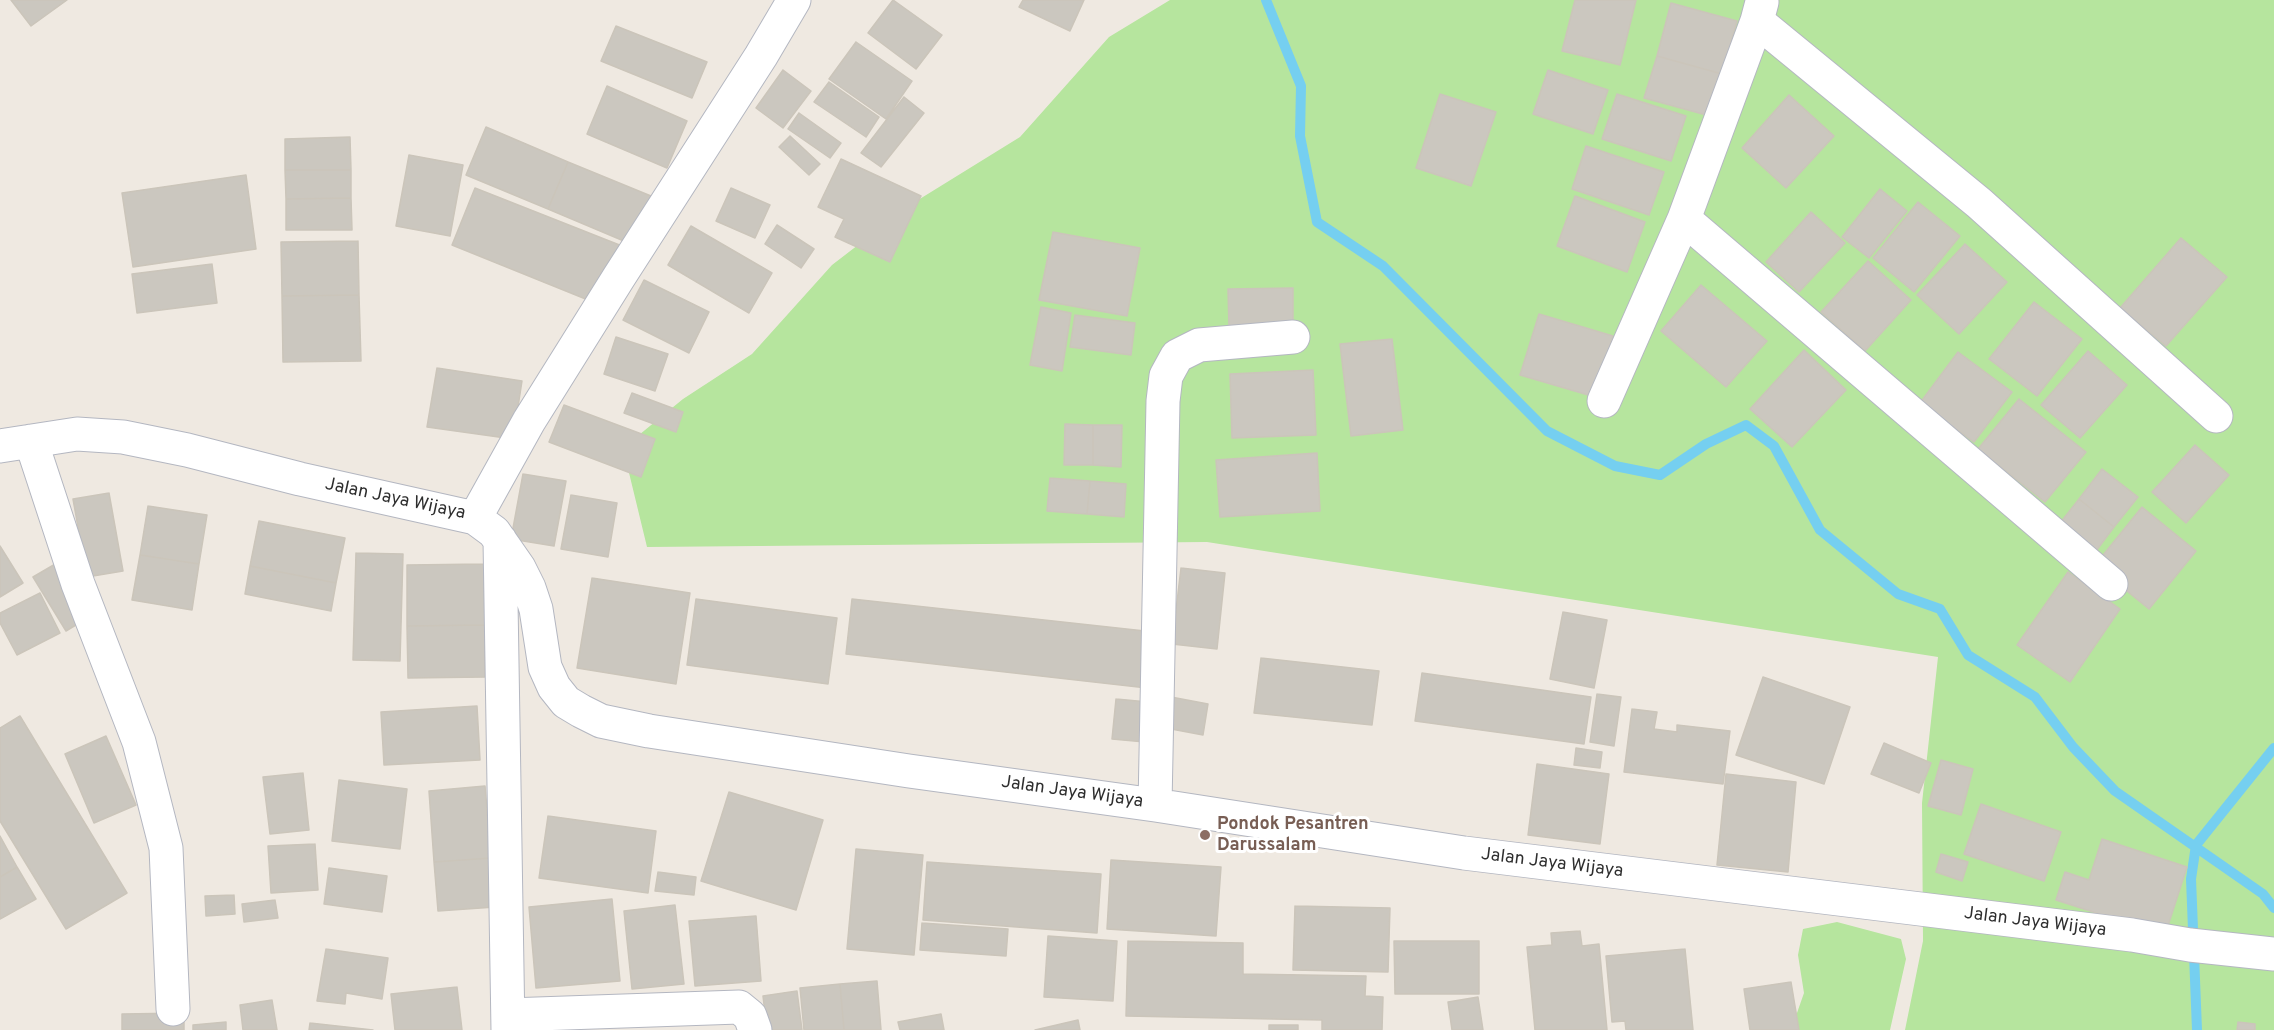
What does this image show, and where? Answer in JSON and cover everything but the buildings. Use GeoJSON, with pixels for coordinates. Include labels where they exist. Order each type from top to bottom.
{"type":"FeatureCollection","features":[{"type":"Feature","properties":{"kind":"street"},"geometry":{"type":"LineString","coordinates":[[476,518],[535,412],[761,56],[794,0]]}},
{"type":"Feature","properties":{"kind":"street"},"geometry":{"type":"LineString","coordinates":[[1604,401],[1684,219],[1760,11],[1979,203],[2216,416]]}},
{"type":"Feature","properties":{"kind":"street"},"geometry":{"type":"LineString","coordinates":[[1684,219],[2111,584]]}},
{"type":"Feature","properties":{"kind":"street"},"geometry":{"type":"LineString","coordinates":[[1155,805],[1166,376],[1177,356],[1199,345],[1293,337]]}},
{"type":"Feature","properties":{"kind":"street","name":"Jalan Jaya Wijaya"},"geometry":{"type":"LineString","coordinates":[[15,443],[77,434],[123,437],[476,518],[487,525],[500,540],[529,588],[536,609],[545,667],[554,687],[566,702],[601,721],[649,731],[909,771],[1155,805],[1464,853],[2274,954]]}},
{"type":"Feature","properties":{"kind":"street"},"geometry":{"type":"LineString","coordinates":[[15,443],[78,584],[139,742],[166,848],[173,1009]]}},
{"type":"Feature","properties":{"kind":"street"},"geometry":{"type":"LineString","coordinates":[[500,540],[508,1023],[739,1007],[750,1016],[755,1030]]}},
{"type":"Feature","properties":{"kind":"green space"},"geometry":{"type":"Polygon","coordinates":[[[1170,0],[2274,0],[2274,1030],[1905,1030],[1923,941],[1922,803],[1938,657],[1207,542],[647,547],[623,448],[683,399],[752,354],[832,265],[910,205],[1020,137],[1109,37],[1170,0]]]}},
{"type":"Feature","properties":{"kind":"green space"},"geometry":{"type":"Polygon","coordinates":[[[1837,922],[1901,939],[1906,959],[1890,1030],[1791,1030],[1804,993],[1798,955],[1803,929],[1837,922]]]}},
{"type":"Feature","properties":{"kind":"waterway"},"geometry":{"type":"LineString","coordinates":[[1266,0],[1301,86],[1300,136],[1317,222],[1383,266],[1547,431],[1615,466],[1660,475],[1706,444],[1746,425],[1774,446],[1820,530],[1898,594],[1940,609],[1968,655],[2035,697],[2073,747],[2115,791],[2263,894],[2274,908]]}},
{"type":"Feature","properties":{"kind":"waterway"},"geometry":{"type":"LineString","coordinates":[[2197,1030],[2191,879],[2196,845],[2274,748]]}},
{"type":"Feature","properties":{"kind":"place","name":"Pondok Pesantren Darussalam"},"geometry":{"type":"Point","coordinates":[1205,835]}}]}
